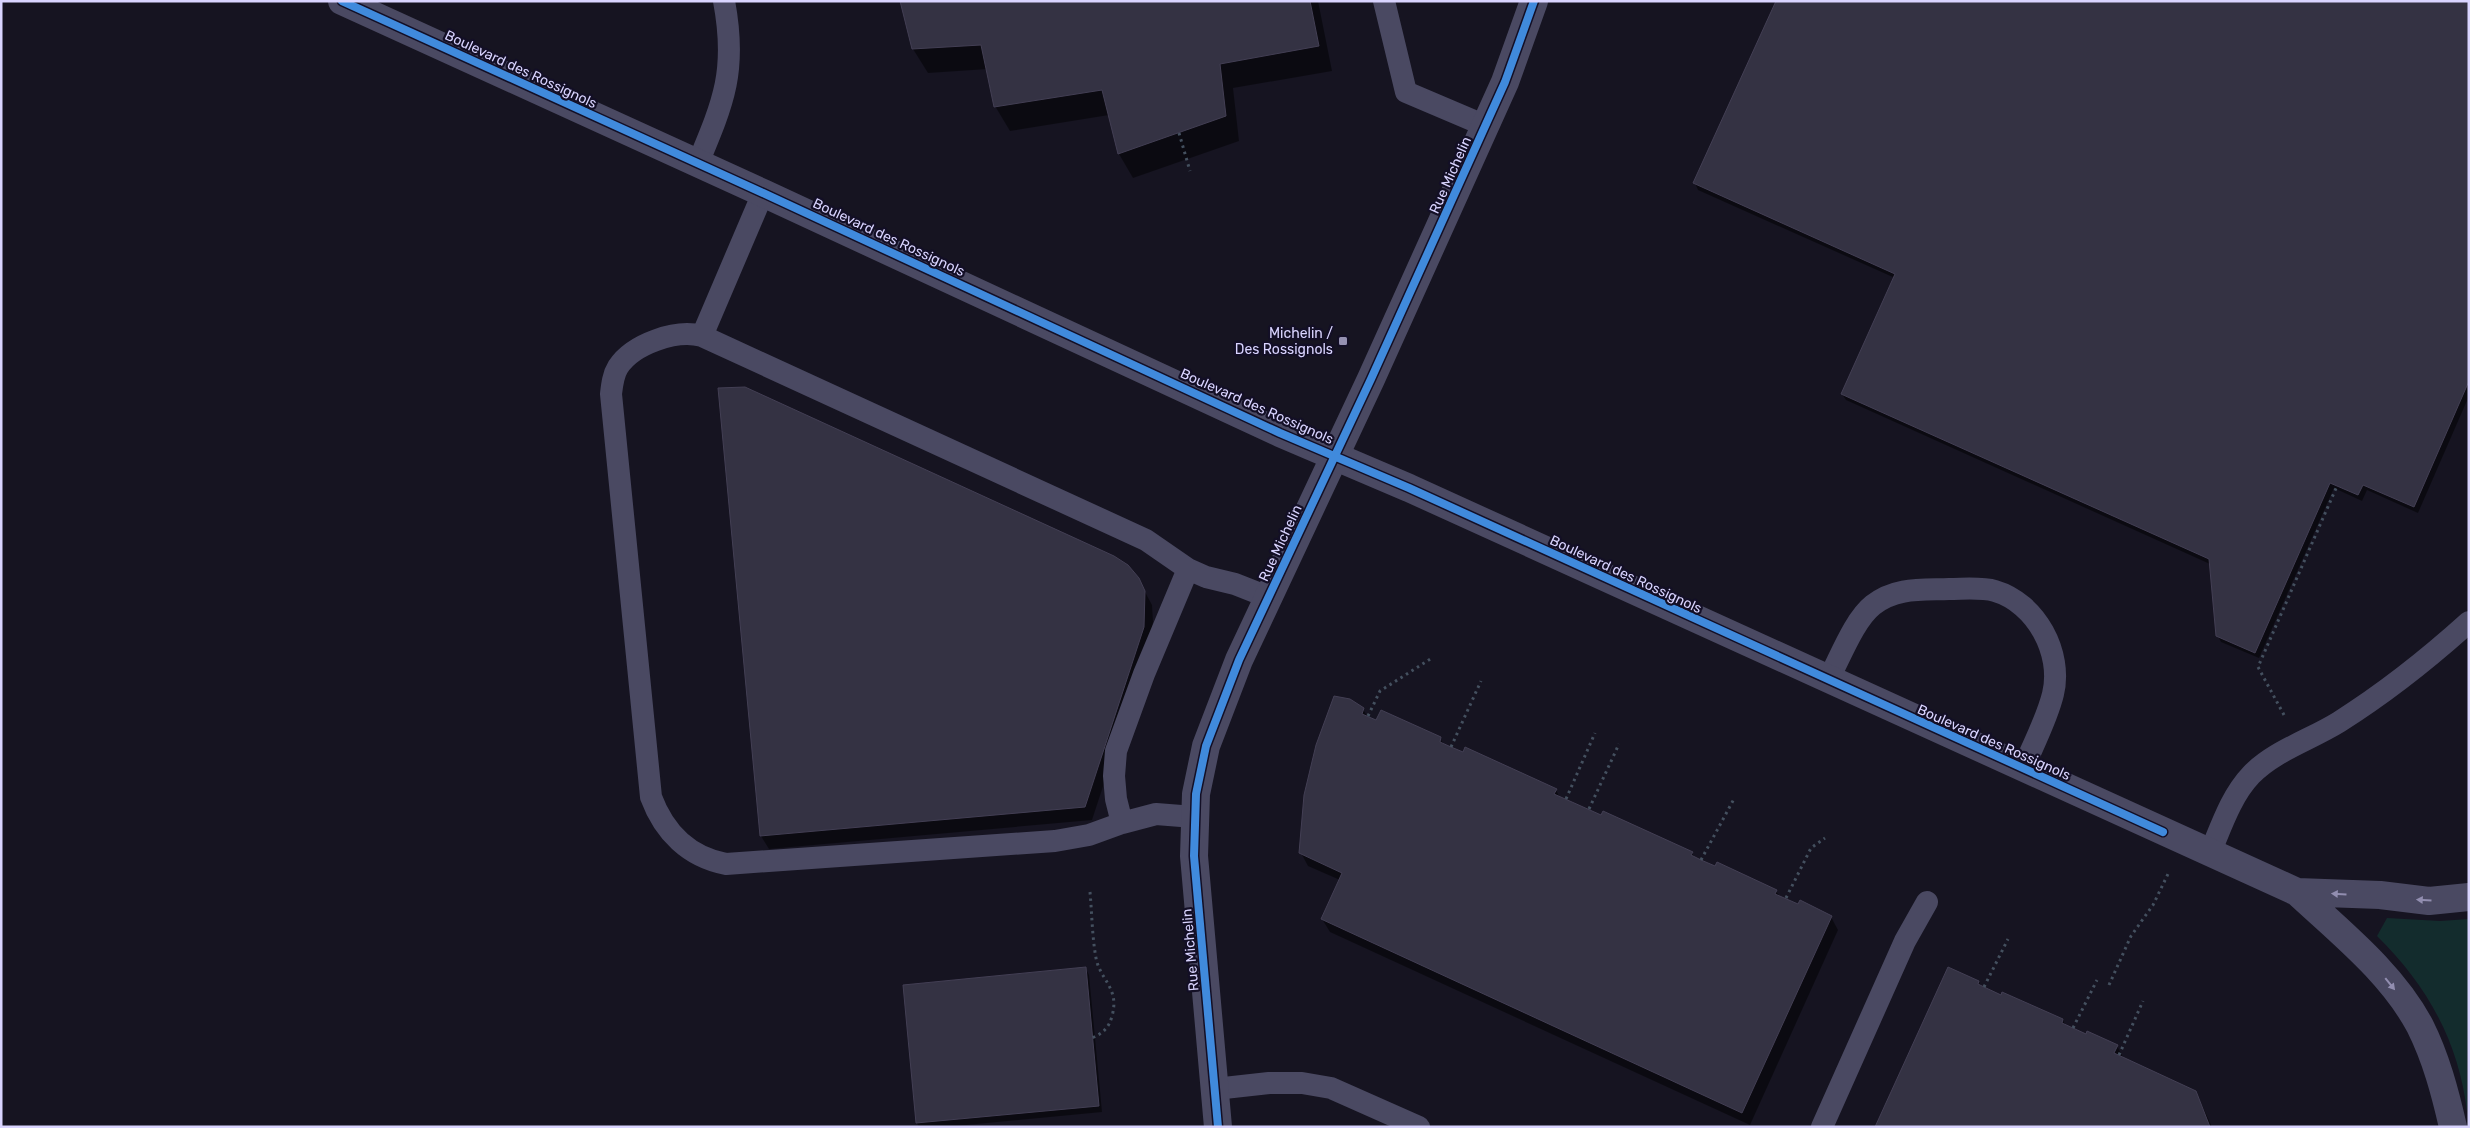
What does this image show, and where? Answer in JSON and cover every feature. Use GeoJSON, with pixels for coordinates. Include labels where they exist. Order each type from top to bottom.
{"type":"FeatureCollection","features":[{"type":"Feature","properties":{"kind":"street","name":"Boulevard des Rossignols"},"geometry":{"type":"LineString","coordinates":[[342,1],[764,193],[1280,432],[1335,455],[2297,892],[2381,973],[2420,1025],[2441,1078],[2453,1127]]}},
{"type":"Feature","properties":{"kind":"street","name":"Rue Michelin"},"geometry":{"type":"LineString","coordinates":[[1218,1127],[1194,856],[1194,817],[1201,771],[1216,718],[1239,660],[1486,126],[1509,74],[1534,1]]}},
{"type":"Feature","properties":{"kind":"street","name":"Boulevard des Rossignols"},"geometry":{"type":"LineString","coordinates":[[2297,892],[2380,896],[2429,901],[2469,897]]}},
{"type":"Feature","properties":{"kind":"lane"},"geometry":{"type":"LineString","coordinates":[[698,164],[721,106],[730,67],[730,34],[724,1]]}},
{"type":"Feature","properties":{"kind":"lane"},"geometry":{"type":"LineString","coordinates":[[1384,1],[1406,92],[1486,126]]}},
{"type":"Feature","properties":{"kind":"lane"},"geometry":{"type":"LineString","coordinates":[[702,336],[764,193]]}},
{"type":"Feature","properties":{"kind":"lane"},"geometry":{"type":"LineString","coordinates":[[1194,817],[1156,814],[1122,823],[1089,835],[1054,840],[726,864],[709,861],[693,852],[673,836],[658,815],[651,797],[611,394],[616,369],[632,354],[646,345],[678,335],[702,336],[1146,540],[1188,568],[1206,577],[1235,584],[1268,597]]}},
{"type":"Feature","properties":{"kind":"lane"},"geometry":{"type":"LineString","coordinates":[[1122,823],[1116,799],[1116,751],[1144,674],[1188,568]]}},
{"type":"Feature","properties":{"kind":"lane"},"geometry":{"type":"LineString","coordinates":[[1828,680],[1858,623],[1871,607],[1887,595],[1906,590],[1975,588],[1995,591],[2032,614],[2043,631],[2053,660],[2055,675],[2053,695],[2024,769]]}},
{"type":"Feature","properties":{"kind":"lane"},"geometry":{"type":"LineString","coordinates":[[2210,853],[2240,788],[2251,774],[2267,762],[2338,723],[2398,682],[2469,622]]}},
{"type":"Feature","properties":{"kind":"lane"},"geometry":{"type":"LineString","coordinates":[[1822,1127],[1905,940],[1927,902]]}},
{"type":"Feature","properties":{"kind":"lane"},"geometry":{"type":"LineString","coordinates":[[1215,1089],[1277,1083],[1302,1083],[1331,1088],[1419,1127]]}},
{"type":"Feature","properties":{"kind":"path"},"geometry":{"type":"LineString","coordinates":[[1179,133],[1190,171]]}},
{"type":"Feature","properties":{"kind":"path"},"geometry":{"type":"LineString","coordinates":[[2288,722],[2258,667],[2337,486]]}},
{"type":"Feature","properties":{"kind":"path"},"geometry":{"type":"LineString","coordinates":[[1368,716],[1380,691],[1432,658]]}},
{"type":"Feature","properties":{"kind":"path"},"geometry":{"type":"LineString","coordinates":[[1450,747],[1481,681]]}},
{"type":"Feature","properties":{"kind":"path"},"geometry":{"type":"LineString","coordinates":[[1566,799],[1596,733]]}},
{"type":"Feature","properties":{"kind":"path"},"geometry":{"type":"LineString","coordinates":[[1589,809],[1618,744]]}},
{"type":"Feature","properties":{"kind":"path"},"geometry":{"type":"LineString","coordinates":[[1701,860],[1735,797]]}},
{"type":"Feature","properties":{"kind":"path"},"geometry":{"type":"LineString","coordinates":[[1786,898],[1811,848],[1825,838]]}},
{"type":"Feature","properties":{"kind":"path"},"geometry":{"type":"LineString","coordinates":[[2109,985],[2131,936],[2153,905],[2168,874]]}},
{"type":"Feature","properties":{"kind":"path"},"geometry":{"type":"LineString","coordinates":[[1090,892],[1096,960],[1112,990],[1115,1006],[1110,1024],[1103,1033],[1092,1038]]}},
{"type":"Feature","properties":{"kind":"path"},"geometry":{"type":"LineString","coordinates":[[1984,987],[2008,939]]}},
{"type":"Feature","properties":{"kind":"path"},"geometry":{"type":"LineString","coordinates":[[2073,1028],[2097,980]]}},
{"type":"Feature","properties":{"kind":"path"},"geometry":{"type":"LineString","coordinates":[[2119,1055],[2143,1001]]}},
{"type":"Feature","properties":{"kind":"green space"},"geometry":{"type":"Polygon","coordinates":[[[2387,918],[2440,921],[2469,919],[2467,1112],[2457,1062],[2438,1016],[2411,974],[2377,936],[2387,918]]]}},
{"type":"Feature","properties":{"kind":"building"},"geometry":{"type":"Polygon","coordinates":[[[900,1],[1310,1],[1319,46],[1220,64],[1226,116],[1118,154],[1102,90],[994,107],[981,45],[912,49],[900,1]]]}},
{"type":"Feature","properties":{"kind":"building"},"geometry":{"type":"Polygon","coordinates":[[[1776,1],[2469,1],[2469,381],[2414,507],[2363,485],[2358,495],[2330,483],[2255,653],[2216,636],[2209,559],[1841,394],[1895,274],[1693,183],[1776,1]]]}},
{"type":"Feature","properties":{"kind":"building"},"geometry":{"type":"Polygon","coordinates":[[[745,387],[1114,556],[1128,565],[1139,578],[1145,591],[1144,627],[1085,807],[760,836],[718,388],[745,387]]]}},
{"type":"Feature","properties":{"kind":"building"},"geometry":{"type":"Polygon","coordinates":[[[1334,696],[1350,699],[1364,708],[1362,714],[1376,720],[1381,710],[1441,737],[1440,742],[1451,747],[1463,752],[1465,747],[1557,789],[1554,794],[1601,815],[1603,811],[1693,852],[1691,855],[1701,860],[1715,866],[1717,862],[1777,890],[1775,894],[1798,904],[1800,900],[1832,916],[1742,1113],[1321,919],[1342,873],[1299,853],[1304,795],[1316,745],[1334,696]]]}},
{"type":"Feature","properties":{"kind":"building"},"geometry":{"type":"Polygon","coordinates":[[[1086,967],[1099,1106],[916,1123],[903,985],[1086,967]]]}},
{"type":"Feature","properties":{"kind":"building"},"geometry":{"type":"Polygon","coordinates":[[[1948,967],[1979,981],[1978,984],[2001,995],[2002,992],[2063,1019],[2062,1023],[2086,1034],[2087,1031],[2118,1045],[2114,1053],[2196,1091],[2210,1127],[1875,1127],[1948,967]]]}},
{"type":"Feature","properties":{"kind":"cycle path"},"geometry":{"type":"LineString","coordinates":[[342,1],[763,193],[1280,433],[1409,488],[2163,832]]}},
{"type":"Feature","properties":{"kind":"cycle path"},"geometry":{"type":"LineString","coordinates":[[1218,1127],[1194,856],[1196,794],[1206,746],[1239,660],[1371,379],[1505,82],[1534,1]]}},
{"type":"Feature","properties":{"kind":"place","name":"Michelin / Des Rossignols"},"geometry":{"type":"Point","coordinates":[1343,341]}}]}
